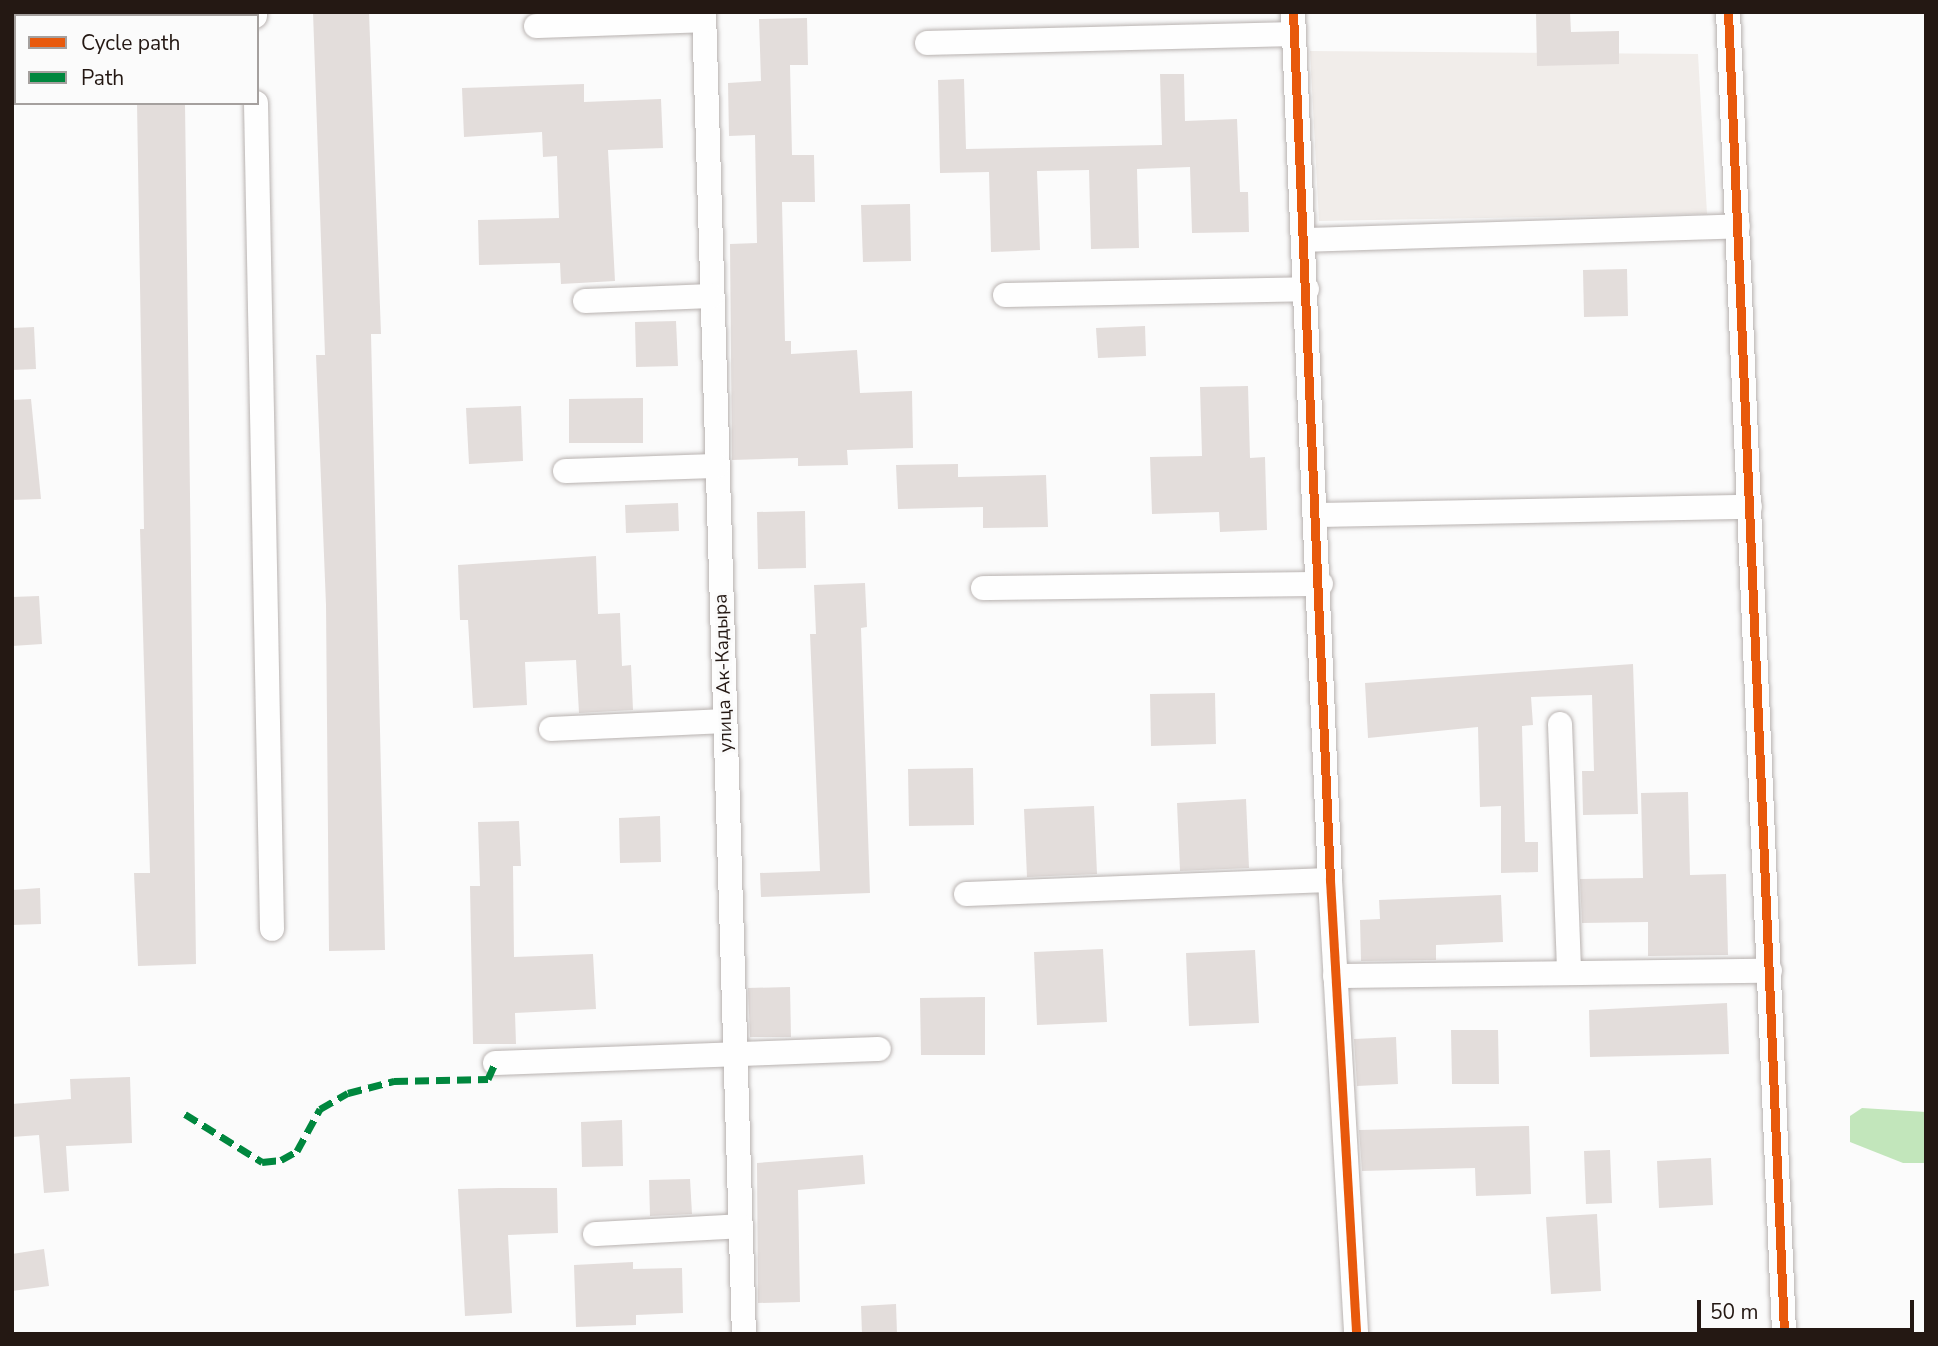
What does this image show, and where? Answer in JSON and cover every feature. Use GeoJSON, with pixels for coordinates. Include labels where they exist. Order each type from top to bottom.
{"type":"FeatureCollection","features":[{"type":"Feature","properties":{"kind":"street"},"geometry":{"type":"LineString","coordinates":[[1728,12],[1784,1334]]}},
{"type":"Feature","properties":{"kind":"street"},"geometry":{"type":"LineString","coordinates":[[536,26],[704,16]]}},
{"type":"Feature","properties":{"kind":"street","name":"улица Ак-Кадыра"},"geometry":{"type":"LineString","coordinates":[[704,16],[744,1334]]}},
{"type":"Feature","properties":{"kind":"street"},"geometry":{"type":"LineString","coordinates":[[928,43],[1294,23],[1321,584],[1330,880],[1356,1334]]}},
{"type":"Feature","properties":{"kind":"street"},"geometry":{"type":"LineString","coordinates":[[256,105],[272,929]]}},
{"type":"Feature","properties":{"kind":"street"},"geometry":{"type":"LineString","coordinates":[[1304,240],[1738,226]]}},
{"type":"Feature","properties":{"kind":"street"},"geometry":{"type":"LineString","coordinates":[[1005,295],[1307,289]]}},
{"type":"Feature","properties":{"kind":"street"},"geometry":{"type":"LineString","coordinates":[[585,301],[712,296]]}},
{"type":"Feature","properties":{"kind":"street"},"geometry":{"type":"LineString","coordinates":[[565,471],[718,466]]}},
{"type":"Feature","properties":{"kind":"street"},"geometry":{"type":"LineString","coordinates":[[1318,515],[1750,507]]}},
{"type":"Feature","properties":{"kind":"street"},"geometry":{"type":"LineString","coordinates":[[983,588],[1321,584]]}},
{"type":"Feature","properties":{"kind":"street"},"geometry":{"type":"LineString","coordinates":[[551,729],[725,721]]}},
{"type":"Feature","properties":{"kind":"street"},"geometry":{"type":"LineString","coordinates":[[1560,724],[1569,973]]}},
{"type":"Feature","properties":{"kind":"street"},"geometry":{"type":"LineString","coordinates":[[966,894],[1330,880]]}},
{"type":"Feature","properties":{"kind":"street"},"geometry":{"type":"LineString","coordinates":[[1335,976],[1770,971]]}},
{"type":"Feature","properties":{"kind":"street"},"geometry":{"type":"LineString","coordinates":[[495,1063],[736,1052],[879,1049]]}},
{"type":"Feature","properties":{"kind":"street"},"geometry":{"type":"LineString","coordinates":[[595,1234],[741,1226]]}},
{"type":"Feature","properties":{"kind":"shaded area"},"geometry":{"type":"Polygon","coordinates":[[[1310,51],[1698,54],[1707,214],[1319,221],[1310,51]]]}},
{"type":"Feature","properties":{"kind":"green space"},"geometry":{"type":"Polygon","coordinates":[[[1862,1108],[1926,1112],[1926,1163],[1903,1163],[1850,1142],[1850,1116],[1862,1108]]]}},
{"type":"Feature","properties":{"kind":"building"},"geometry":{"type":"Polygon","coordinates":[[[313,12],[369,12],[381,334],[371,334],[385,950],[329,951],[326,605],[316,355],[325,355],[313,12]]]}},
{"type":"Feature","properties":{"kind":"building"},"geometry":{"type":"Polygon","coordinates":[[[1536,12],[1570,12],[1571,32],[1619,31],[1619,64],[1537,66],[1536,12]]]}},
{"type":"Feature","properties":{"kind":"building"},"geometry":{"type":"Polygon","coordinates":[[[807,18],[808,65],[790,65],[792,155],[814,155],[815,202],[782,202],[785,341],[791,341],[791,354],[857,350],[860,393],[912,391],[913,448],[847,450],[848,465],[798,466],[798,458],[732,460],[730,244],[757,243],[755,135],[729,136],[728,83],[761,81],[759,19],[807,18]]]}},
{"type":"Feature","properties":{"kind":"building"},"geometry":{"type":"Polygon","coordinates":[[[1160,74],[1184,74],[1185,121],[1237,119],[1240,192],[1248,192],[1249,232],[1192,233],[1190,167],[1137,169],[1139,248],[1091,249],[1089,170],[1037,171],[1040,250],[991,252],[989,172],[940,173],[938,80],[964,79],[966,149],[1162,145],[1160,74]]]}},
{"type":"Feature","properties":{"kind":"building"},"geometry":{"type":"Polygon","coordinates":[[[584,84],[584,102],[661,99],[663,148],[608,150],[615,281],[561,284],[560,263],[479,265],[478,220],[559,218],[557,156],[543,157],[542,132],[464,137],[462,88],[584,84]]]}},
{"type":"Feature","properties":{"kind":"building"},"geometry":{"type":"Polygon","coordinates":[[[137,105],[185,105],[196,964],[138,966],[134,873],[150,873],[140,529],[144,529],[137,105]]]}},
{"type":"Feature","properties":{"kind":"building"},"geometry":{"type":"Polygon","coordinates":[[[910,204],[911,261],[863,262],[861,205],[910,204]]]}},
{"type":"Feature","properties":{"kind":"building"},"geometry":{"type":"Polygon","coordinates":[[[1627,269],[1628,316],[1584,317],[1583,270],[1627,269]]]}},
{"type":"Feature","properties":{"kind":"building"},"geometry":{"type":"Polygon","coordinates":[[[676,321],[678,366],[636,367],[635,322],[676,321]]]}},
{"type":"Feature","properties":{"kind":"building"},"geometry":{"type":"Polygon","coordinates":[[[1145,326],[1146,356],[1098,358],[1096,328],[1145,326]]]}},
{"type":"Feature","properties":{"kind":"building"},"geometry":{"type":"Polygon","coordinates":[[[34,327],[36,369],[12,370],[12,328],[34,327]]]}},
{"type":"Feature","properties":{"kind":"building"},"geometry":{"type":"Polygon","coordinates":[[[1248,386],[1250,458],[1265,457],[1267,530],[1220,532],[1219,512],[1152,514],[1150,457],[1202,456],[1200,387],[1248,386]]]}},
{"type":"Feature","properties":{"kind":"building"},"geometry":{"type":"Polygon","coordinates":[[[643,398],[643,443],[569,443],[569,399],[643,398]]]}},
{"type":"Feature","properties":{"kind":"building"},"geometry":{"type":"Polygon","coordinates":[[[31,399],[41,499],[12,500],[12,400],[31,399]]]}},
{"type":"Feature","properties":{"kind":"building"},"geometry":{"type":"Polygon","coordinates":[[[521,406],[523,461],[469,464],[466,408],[521,406]]]}},
{"type":"Feature","properties":{"kind":"building"},"geometry":{"type":"Polygon","coordinates":[[[958,464],[958,477],[1046,475],[1048,527],[983,528],[983,507],[898,509],[896,465],[958,464]]]}},
{"type":"Feature","properties":{"kind":"building"},"geometry":{"type":"Polygon","coordinates":[[[678,503],[679,531],[626,533],[625,505],[678,503]]]}},
{"type":"Feature","properties":{"kind":"building"},"geometry":{"type":"Polygon","coordinates":[[[805,511],[806,568],[758,569],[757,512],[805,511]]]}},
{"type":"Feature","properties":{"kind":"building"},"geometry":{"type":"Polygon","coordinates":[[[596,556],[598,614],[620,613],[622,666],[631,665],[633,710],[579,713],[576,660],[525,662],[527,705],[473,708],[468,620],[460,620],[458,565],[596,556]]]}},
{"type":"Feature","properties":{"kind":"building"},"geometry":{"type":"Polygon","coordinates":[[[865,583],[867,627],[861,628],[870,893],[761,897],[760,873],[820,871],[810,634],[816,634],[814,585],[865,583]]]}},
{"type":"Feature","properties":{"kind":"building"},"geometry":{"type":"Polygon","coordinates":[[[39,596],[42,644],[12,646],[12,597],[39,596]]]}},
{"type":"Feature","properties":{"kind":"building"},"geometry":{"type":"Polygon","coordinates":[[[1633,664],[1638,814],[1583,815],[1582,771],[1594,771],[1592,695],[1531,697],[1533,725],[1522,726],[1525,842],[1538,842],[1538,872],[1501,873],[1501,806],[1480,807],[1478,727],[1368,738],[1365,683],[1633,664]]]}},
{"type":"Feature","properties":{"kind":"building"},"geometry":{"type":"Polygon","coordinates":[[[1215,693],[1216,744],[1151,746],[1150,694],[1215,693]]]}},
{"type":"Feature","properties":{"kind":"building"},"geometry":{"type":"Polygon","coordinates":[[[973,768],[974,825],[909,826],[908,769],[973,768]]]}},
{"type":"Feature","properties":{"kind":"building"},"geometry":{"type":"Polygon","coordinates":[[[1688,792],[1690,875],[1726,874],[1728,955],[1648,956],[1648,922],[1582,923],[1580,879],[1643,878],[1641,793],[1688,792]]]}},
{"type":"Feature","properties":{"kind":"building"},"geometry":{"type":"Polygon","coordinates":[[[1246,799],[1249,868],[1180,871],[1177,803],[1246,799]]]}},
{"type":"Feature","properties":{"kind":"building"},"geometry":{"type":"Polygon","coordinates":[[[1094,806],[1097,874],[1027,877],[1024,809],[1094,806]]]}},
{"type":"Feature","properties":{"kind":"building"},"geometry":{"type":"Polygon","coordinates":[[[660,816],[661,862],[620,863],[619,818],[660,816]]]}},
{"type":"Feature","properties":{"kind":"building"},"geometry":{"type":"Polygon","coordinates":[[[519,821],[521,866],[513,866],[514,957],[593,954],[596,1009],[515,1013],[516,1044],[473,1044],[470,886],[480,886],[478,822],[519,821]]]}},
{"type":"Feature","properties":{"kind":"building"},"geometry":{"type":"Polygon","coordinates":[[[40,888],[41,924],[12,925],[12,890],[40,888]]]}},
{"type":"Feature","properties":{"kind":"building"},"geometry":{"type":"Polygon","coordinates":[[[1501,895],[1503,942],[1436,945],[1436,960],[1361,961],[1360,920],[1380,919],[1379,900],[1501,895]]]}},
{"type":"Feature","properties":{"kind":"building"},"geometry":{"type":"Polygon","coordinates":[[[1103,949],[1107,1022],[1037,1025],[1034,952],[1103,949]]]}},
{"type":"Feature","properties":{"kind":"building"},"geometry":{"type":"Polygon","coordinates":[[[1255,950],[1259,1023],[1189,1026],[1186,953],[1255,950]]]}},
{"type":"Feature","properties":{"kind":"building"},"geometry":{"type":"Polygon","coordinates":[[[790,987],[791,1037],[750,1037],[748,988],[790,987]]]}},
{"type":"Feature","properties":{"kind":"building"},"geometry":{"type":"Polygon","coordinates":[[[985,997],[985,1055],[921,1055],[920,998],[985,997]]]}},
{"type":"Feature","properties":{"kind":"building"},"geometry":{"type":"Polygon","coordinates":[[[1727,1003],[1729,1054],[1590,1057],[1589,1010],[1727,1003]]]}},
{"type":"Feature","properties":{"kind":"building"},"geometry":{"type":"Polygon","coordinates":[[[1451,1030],[1498,1030],[1499,1084],[1452,1084],[1451,1030]]]}},
{"type":"Feature","properties":{"kind":"building"},"geometry":{"type":"Polygon","coordinates":[[[1396,1037],[1398,1084],[1357,1086],[1354,1039],[1396,1037]]]}},
{"type":"Feature","properties":{"kind":"building"},"geometry":{"type":"Polygon","coordinates":[[[130,1077],[132,1143],[66,1146],[69,1191],[44,1193],[39,1135],[12,1137],[12,1104],[71,1099],[70,1079],[130,1077]]]}},
{"type":"Feature","properties":{"kind":"building"},"geometry":{"type":"Polygon","coordinates":[[[622,1120],[623,1166],[582,1167],[581,1122],[622,1120]]]}},
{"type":"Feature","properties":{"kind":"building"},"geometry":{"type":"Polygon","coordinates":[[[1529,1126],[1531,1194],[1476,1196],[1475,1168],[1362,1171],[1359,1130],[1529,1126]]]}},
{"type":"Feature","properties":{"kind":"building"},"geometry":{"type":"Polygon","coordinates":[[[1610,1150],[1612,1203],[1586,1204],[1584,1151],[1610,1150]]]}},
{"type":"Feature","properties":{"kind":"building"},"geometry":{"type":"Polygon","coordinates":[[[863,1155],[865,1184],[798,1190],[800,1302],[758,1303],[757,1163],[863,1155]]]}},
{"type":"Feature","properties":{"kind":"building"},"geometry":{"type":"Polygon","coordinates":[[[1711,1158],[1713,1205],[1659,1208],[1657,1161],[1711,1158]]]}},
{"type":"Feature","properties":{"kind":"building"},"geometry":{"type":"Polygon","coordinates":[[[690,1179],[692,1214],[650,1216],[649,1180],[690,1179]]]}},
{"type":"Feature","properties":{"kind":"building"},"geometry":{"type":"Polygon","coordinates":[[[557,1188],[558,1233],[508,1235],[512,1313],[465,1316],[458,1189],[557,1188]]]}},
{"type":"Feature","properties":{"kind":"building"},"geometry":{"type":"Polygon","coordinates":[[[1597,1214],[1601,1291],[1551,1294],[1546,1217],[1597,1214]]]}},
{"type":"Feature","properties":{"kind":"building"},"geometry":{"type":"Polygon","coordinates":[[[44,1249],[49,1286],[12,1291],[12,1254],[44,1249]]]}},
{"type":"Feature","properties":{"kind":"building"},"geometry":{"type":"Polygon","coordinates":[[[633,1262],[633,1269],[682,1268],[683,1313],[636,1315],[636,1325],[576,1327],[574,1265],[633,1262]]]}},
{"type":"Feature","properties":{"kind":"building"},"geometry":{"type":"Polygon","coordinates":[[[896,1304],[897,1334],[862,1334],[861,1306],[896,1304]]]}},
{"type":"Feature","properties":{"kind":"marked path"},"geometry":{"type":"LineString","coordinates":[[185,1114],[262,1162],[281,1160],[297,1151],[320,1109],[348,1093],[394,1081],[488,1079],[495,1063]]}},
{"type":"Feature","properties":{"kind":"cycle path"},"geometry":{"type":"LineString","coordinates":[[1293,12],[1330,880],[1356,1334]]}},
{"type":"Feature","properties":{"kind":"cycle path"},"geometry":{"type":"LineString","coordinates":[[1728,12],[1784,1334]]}}]}
